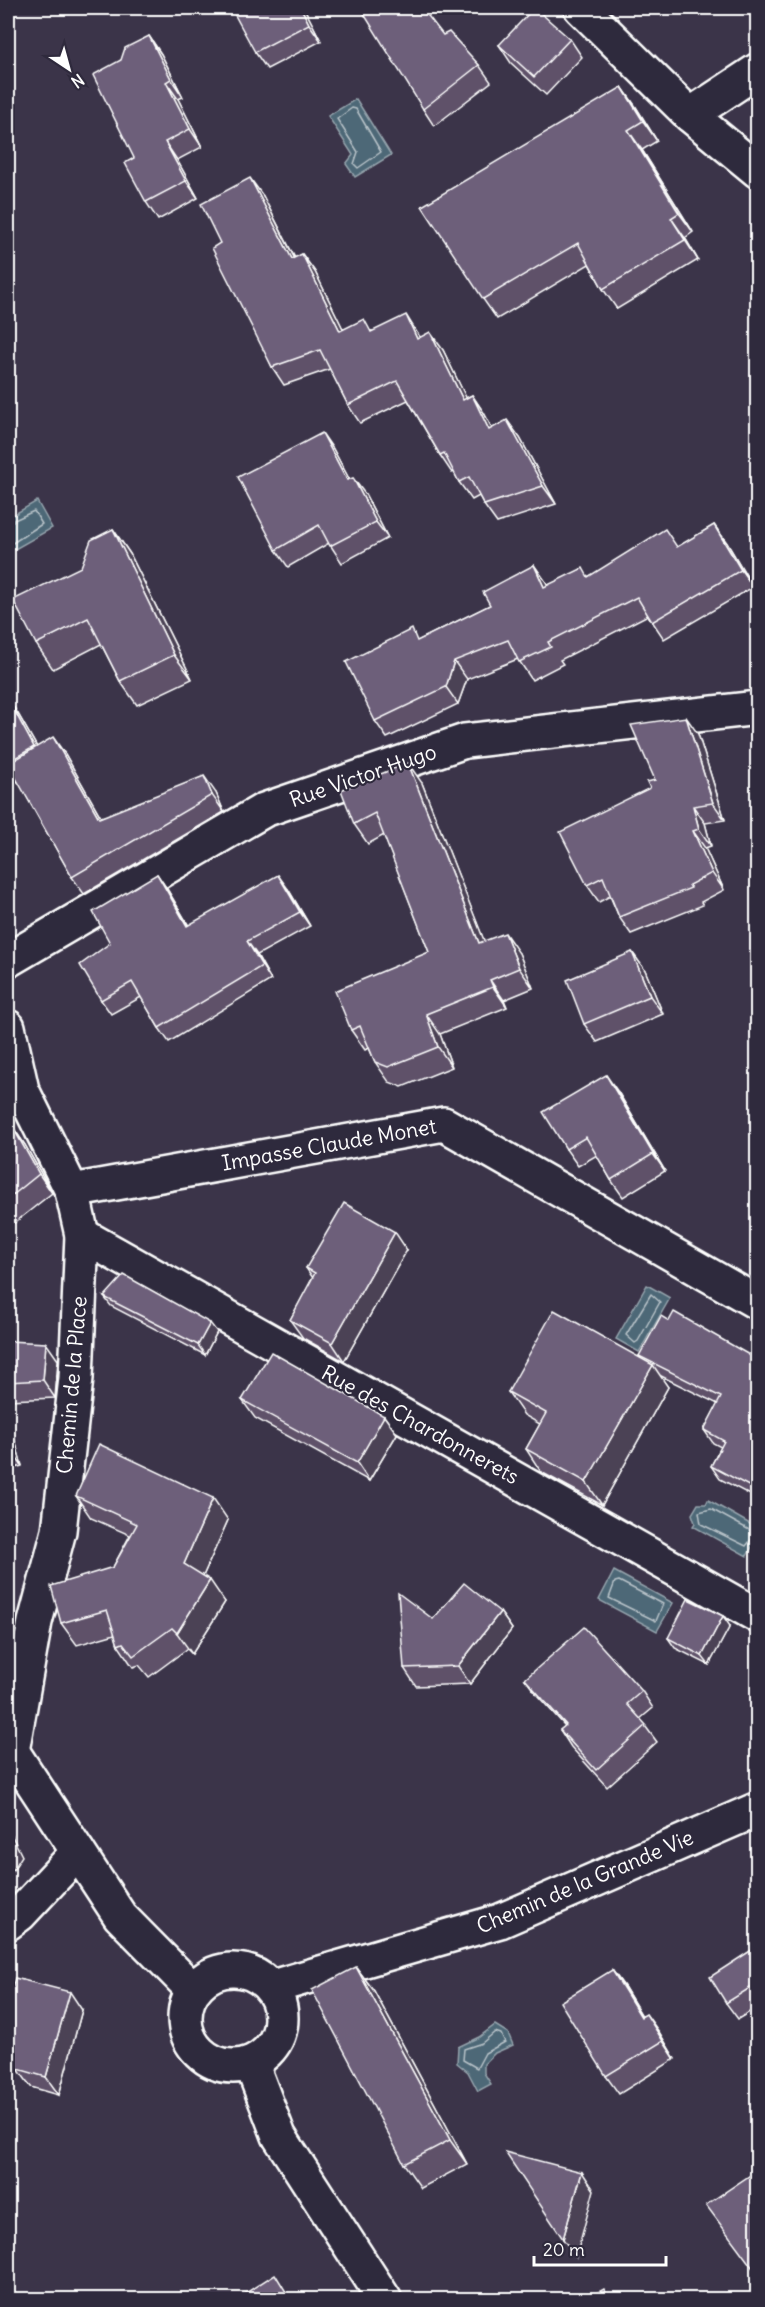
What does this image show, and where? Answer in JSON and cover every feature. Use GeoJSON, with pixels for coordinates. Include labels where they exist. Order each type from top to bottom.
{"type":"FeatureCollection","features":[{"type":"Feature","properties":{"kind":"street"},"geometry":{"type":"LineString","coordinates":[[581,8],[690,115],[758,171]]}},
{"type":"Feature","properties":{"kind":"street"},"geometry":{"type":"LineString","coordinates":[[690,115],[758,70]]}},
{"type":"Feature","properties":{"kind":"street","name":"Rue Victor Hugo"},"geometry":{"type":"LineString","coordinates":[[8,960],[264,810],[454,745],[476,740],[758,708]]}},
{"type":"Feature","properties":{"kind":"street","name":"Chemin de la Place"},"geometry":{"type":"LineString","coordinates":[[8,1028],[22,1090],[72,1191],[82,1235],[76,1378],[59,1531],[21,1619],[10,1748]]}},
{"type":"Feature","properties":{"kind":"street","name":"Impasse Claude Monet"},"geometry":{"type":"LineString","coordinates":[[72,1191],[444,1124],[758,1303]]}},
{"type":"Feature","properties":{"kind":"street","name":"Rue des Chardonnerets"},"geometry":{"type":"LineString","coordinates":[[82,1235],[758,1616]]}},
{"type":"Feature","properties":{"kind":"street"},"geometry":{"type":"LineString","coordinates":[[10,1748],[120,1916],[193,1990]]}},
{"type":"Feature","properties":{"kind":"street","name":"Chemin de la Grande Vie"},"geometry":{"type":"LineString","coordinates":[[272,1987],[500,1921],[758,1809]]}},
{"type":"Feature","properties":{"kind":"street"},"geometry":{"type":"LineString","coordinates":[[8,1923],[20,1914],[78,1852]]}},
{"type":"Feature","properties":{"kind":"street"},"geometry":{"type":"LineString","coordinates":[[232,1969],[247,1971],[261,1977],[272,1987],[279,2001],[282,2016],[281,2031],[264,2056],[251,2063],[236,2066],[220,2065],[206,2058],[195,2048],[187,2034],[184,2019],[193,1990],[203,1979],[217,1972],[232,1969]]}},
{"type":"Feature","properties":{"kind":"street"},"geometry":{"type":"LineString","coordinates":[[251,2063],[279,2136],[385,2300]]}},
{"type":"Feature","properties":{"kind":"water"},"geometry":{"type":"Polygon","coordinates":[[[356,99],[391,155],[355,177],[346,164],[353,155],[328,116],[356,99]]]}},
{"type":"Feature","properties":{"kind":"water"},"geometry":{"type":"Polygon","coordinates":[[[37,501],[52,528],[8,553],[8,518],[37,501]]]}},
{"type":"Feature","properties":{"kind":"water"},"geometry":{"type":"Polygon","coordinates":[[[647,1285],[670,1298],[639,1352],[616,1339],[647,1285]]]}},
{"type":"Feature","properties":{"kind":"water"},"geometry":{"type":"Polygon","coordinates":[[[708,1500],[757,1528],[757,1538],[747,1556],[693,1526],[695,1523],[692,1514],[698,1504],[706,1504],[708,1500]]]}},
{"type":"Feature","properties":{"kind":"water"},"geometry":{"type":"Polygon","coordinates":[[[614,1571],[673,1603],[657,1631],[599,1600],[614,1571]]]}},
{"type":"Feature","properties":{"kind":"water"},"geometry":{"type":"Polygon","coordinates":[[[495,2025],[508,2033],[513,2045],[495,2053],[484,2064],[484,2073],[491,2084],[478,2091],[468,2072],[457,2063],[458,2047],[479,2037],[495,2025]]]}},
{"type":"Feature","properties":{"kind":"building"},"geometry":{"type":"Polygon","coordinates":[[[231,8],[301,8],[309,24],[255,52],[231,8]]]}},
{"type":"Feature","properties":{"kind":"building"},"geometry":{"type":"Polygon","coordinates":[[[373,8],[422,8],[443,35],[449,32],[479,65],[423,109],[364,14],[373,8]]]}},
{"type":"Feature","properties":{"kind":"building"},"geometry":{"type":"Polygon","coordinates":[[[534,8],[570,39],[534,77],[499,45],[534,8]]]}},
{"type":"Feature","properties":{"kind":"building"},"geometry":{"type":"Polygon","coordinates":[[[149,36],[171,79],[166,82],[190,129],[165,142],[186,181],[146,202],[125,163],[134,158],[93,75],[121,60],[125,48],[149,36]]]}},
{"type":"Feature","properties":{"kind":"building"},"geometry":{"type":"Polygon","coordinates":[[[622,87],[643,121],[628,130],[679,213],[671,218],[685,240],[603,289],[578,243],[483,299],[422,206],[622,87]]]}},
{"type":"Feature","properties":{"kind":"building"},"geometry":{"type":"Polygon","coordinates":[[[250,178],[292,259],[302,254],[340,331],[364,319],[371,332],[406,315],[417,339],[430,332],[463,400],[472,395],[489,430],[507,420],[543,486],[484,505],[469,477],[459,482],[444,453],[440,455],[397,381],[348,405],[320,350],[272,367],[212,248],[220,243],[201,204],[250,178]]]}},
{"type":"Feature","properties":{"kind":"building"},"geometry":{"type":"Polygon","coordinates":[[[322,433],[347,480],[353,478],[376,522],[330,546],[319,525],[276,550],[238,477],[322,433]]]}},
{"type":"Feature","properties":{"kind":"building"},"geometry":{"type":"Polygon","coordinates":[[[714,525],[741,570],[652,622],[637,597],[548,642],[551,647],[519,662],[508,640],[454,661],[446,687],[375,721],[346,662],[412,629],[417,641],[490,605],[483,592],[534,565],[544,587],[583,568],[588,577],[665,529],[677,547],[714,525]]]}},
{"type":"Feature","properties":{"kind":"building"},"geometry":{"type":"Polygon","coordinates":[[[113,529],[174,655],[120,681],[88,618],[36,644],[13,600],[81,567],[91,540],[113,529]]]}},
{"type":"Feature","properties":{"kind":"building"},"geometry":{"type":"Polygon","coordinates":[[[8,699],[34,747],[8,762],[8,699]]]}},
{"type":"Feature","properties":{"kind":"building"},"geometry":{"type":"Polygon","coordinates":[[[686,717],[713,803],[693,806],[699,829],[693,831],[712,873],[689,885],[691,888],[619,917],[603,877],[587,885],[560,832],[650,788],[647,782],[655,780],[631,725],[686,717]]]}},
{"type":"Feature","properties":{"kind":"building"},"geometry":{"type":"Polygon","coordinates":[[[53,737],[99,818],[204,776],[212,795],[72,877],[8,764],[53,737]]]}},
{"type":"Feature","properties":{"kind":"building"},"geometry":{"type":"Polygon","coordinates":[[[408,763],[479,943],[505,933],[519,968],[490,980],[493,987],[426,1014],[438,1047],[388,1067],[375,1062],[360,1026],[351,1030],[335,991],[429,952],[375,813],[354,824],[341,790],[408,763]]]}},
{"type":"Feature","properties":{"kind":"building"},"geometry":{"type":"Polygon","coordinates":[[[157,874],[187,926],[278,875],[300,912],[247,941],[262,966],[159,1028],[132,982],[101,1000],[80,965],[110,943],[93,912],[157,874]]]}},
{"type":"Feature","properties":{"kind":"building"},"geometry":{"type":"Polygon","coordinates":[[[632,952],[650,996],[584,1024],[567,980],[632,952]]]}},
{"type":"Feature","properties":{"kind":"building"},"geometry":{"type":"Polygon","coordinates":[[[606,1075],[653,1154],[611,1180],[586,1137],[566,1149],[543,1112],[606,1075]]]}},
{"type":"Feature","properties":{"kind":"building"},"geometry":{"type":"Polygon","coordinates":[[[8,1120],[39,1174],[8,1199],[8,1120]]]}},
{"type":"Feature","properties":{"kind":"building"},"geometry":{"type":"Polygon","coordinates":[[[344,1203],[395,1232],[332,1343],[290,1320],[315,1273],[306,1268],[344,1203]]]}},
{"type":"Feature","properties":{"kind":"building"},"geometry":{"type":"Polygon","coordinates":[[[124,1275],[210,1323],[198,1345],[104,1297],[124,1275]]]}},
{"type":"Feature","properties":{"kind":"building"},"geometry":{"type":"Polygon","coordinates":[[[554,1310],[653,1365],[586,1482],[526,1449],[546,1413],[508,1392],[554,1310]]]}},
{"type":"Feature","properties":{"kind":"building"},"geometry":{"type":"Polygon","coordinates":[[[674,1312],[758,1360],[758,1491],[711,1466],[724,1441],[704,1430],[721,1397],[639,1356],[661,1316],[669,1321],[674,1312]]]}},
{"type":"Feature","properties":{"kind":"building"},"geometry":{"type":"Polygon","coordinates":[[[8,1341],[46,1343],[43,1380],[8,1382],[8,1341]]]}},
{"type":"Feature","properties":{"kind":"building"},"geometry":{"type":"Polygon","coordinates":[[[271,1352],[384,1416],[357,1463],[242,1400],[271,1352]]]}},
{"type":"Feature","properties":{"kind":"building"},"geometry":{"type":"Polygon","coordinates":[[[99,1444],[213,1498],[184,1564],[210,1580],[177,1633],[172,1628],[133,1656],[123,1643],[118,1645],[107,1610],[61,1623],[51,1586],[113,1567],[137,1524],[76,1496],[99,1444]]]}},
{"type":"Feature","properties":{"kind":"building"},"geometry":{"type":"Polygon","coordinates":[[[464,1583],[500,1612],[458,1666],[404,1668],[398,1593],[433,1619],[464,1583]]]}},
{"type":"Feature","properties":{"kind":"building"},"geometry":{"type":"Polygon","coordinates":[[[688,1599],[723,1616],[702,1656],[668,1638],[688,1599]]]}},
{"type":"Feature","properties":{"kind":"building"},"geometry":{"type":"Polygon","coordinates":[[[584,1627],[642,1691],[627,1704],[646,1725],[596,1770],[560,1730],[566,1725],[525,1679],[584,1627]]]}},
{"type":"Feature","properties":{"kind":"building"},"geometry":{"type":"Polygon","coordinates":[[[758,1946],[758,1983],[726,2003],[710,1977],[758,1946]]]}},
{"type":"Feature","properties":{"kind":"building"},"geometry":{"type":"Polygon","coordinates":[[[356,1967],[450,2140],[404,2164],[312,1990],[356,1967]]]}},
{"type":"Feature","properties":{"kind":"building"},"geometry":{"type":"Polygon","coordinates":[[[612,1970],[641,2017],[646,2014],[663,2041],[606,2076],[560,2002],[612,1970]]]}},
{"type":"Feature","properties":{"kind":"building"},"geometry":{"type":"Polygon","coordinates":[[[15,1978],[70,1992],[46,2077],[18,2069],[8,2046],[8,2004],[15,1978]]]}},
{"type":"Feature","properties":{"kind":"building"},"geometry":{"type":"Polygon","coordinates":[[[505,2152],[582,2172],[563,2239],[505,2152]]]}},
{"type":"Feature","properties":{"kind":"building"},"geometry":{"type":"Polygon","coordinates":[[[758,2170],[758,2275],[706,2205],[758,2170]]]}},
{"type":"Feature","properties":{"kind":"building"},"geometry":{"type":"Polygon","coordinates":[[[275,2274],[291,2300],[235,2300],[275,2274]]]}},
{"type":"Feature","properties":{"kind":"building"},"geometry":{"type":"Polygon","coordinates":[[[604,2289],[610,2300],[584,2300],[604,2289]]]}}]}
